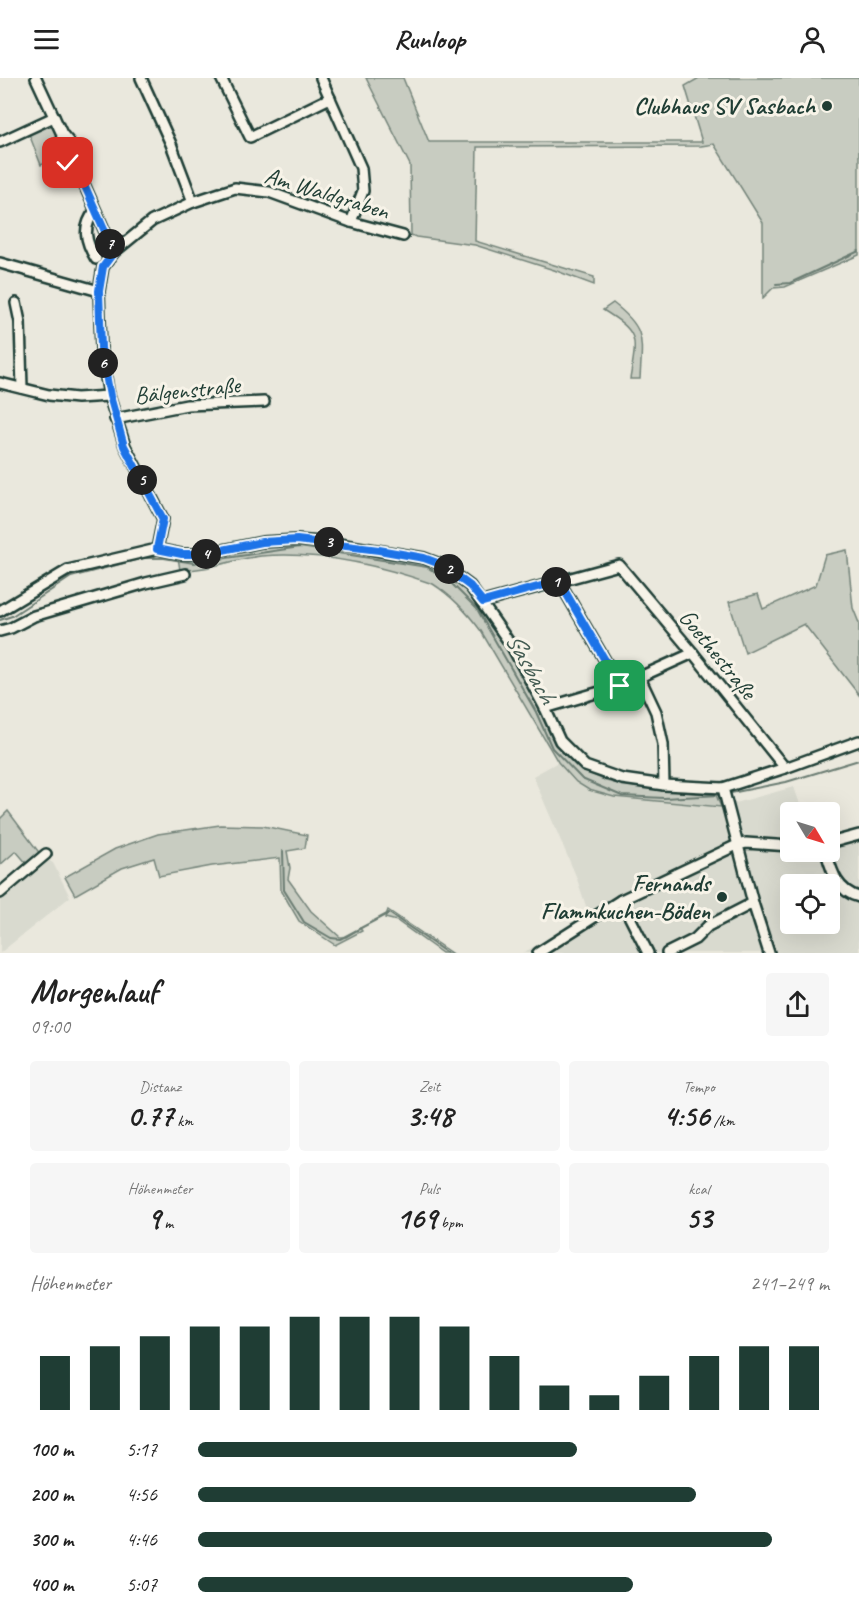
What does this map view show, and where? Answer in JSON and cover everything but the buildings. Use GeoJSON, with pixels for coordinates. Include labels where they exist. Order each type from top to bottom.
{"type":"FeatureCollection","features":[{"type":"Feature","properties":{"kind":"street"},"geometry":{"type":"LineString","coordinates":[[36,78],[62,134],[69,142],[78,161],[80,175],[114,252],[103,267],[99,291],[101,348],[115,419],[124,446],[163,519],[157,549]]}},
{"type":"Feature","properties":{"kind":"street"},"geometry":{"type":"LineString","coordinates":[[141,78],[171,144],[193,202]]}},
{"type":"Feature","properties":{"kind":"street"},"geometry":{"type":"LineString","coordinates":[[221,78],[250,136],[330,98]]}},
{"type":"Feature","properties":{"kind":"street"},"geometry":{"type":"LineString","coordinates":[[321,78],[362,168],[363,191],[351,222]]}},
{"type":"Feature","properties":{"kind":"street"},"geometry":{"type":"LineString","coordinates":[[0,142],[54,117]]}},
{"type":"Feature","properties":{"kind":"street","name":"Am Waldgraben"},"geometry":{"type":"LineString","coordinates":[[114,252],[152,221],[193,202],[235,188],[266,192],[351,222],[403,236]]}},
{"type":"Feature","properties":{"kind":"street"},"geometry":{"type":"LineString","coordinates":[[96,211],[87,221],[85,232],[96,259]]}},
{"type":"Feature","properties":{"kind":"street"},"geometry":{"type":"LineString","coordinates":[[0,263],[99,291]]}},
{"type":"Feature","properties":{"kind":"street"},"geometry":{"type":"LineString","coordinates":[[16,303],[20,322],[22,388]]}},
{"type":"Feature","properties":{"kind":"street"},"geometry":{"type":"LineString","coordinates":[[0,383],[49,395],[78,398],[110,396]]}},
{"type":"Feature","properties":{"kind":"street","name":"Bälgenstraße"},"geometry":{"type":"LineString","coordinates":[[115,419],[187,405],[264,402]]}},
{"type":"Feature","properties":{"kind":"street"},"geometry":{"type":"LineString","coordinates":[[0,611],[68,570],[157,549],[182,554],[203,554],[262,542],[297,540],[333,543],[413,556],[440,564],[470,586],[511,645],[560,741],[585,766],[622,779],[723,790],[859,741]]}},
{"type":"Feature","properties":{"kind":"street","name":"Goethestraße"},"geometry":{"type":"LineString","coordinates":[[559,581],[619,566],[693,653],[785,768]]}},
{"type":"Feature","properties":{"kind":"street"},"geometry":{"type":"LineString","coordinates":[[0,631],[34,616],[185,574]]}},
{"type":"Feature","properties":{"kind":"street"},"geometry":{"type":"LineString","coordinates":[[483,602],[559,581],[620,686]]}},
{"type":"Feature","properties":{"kind":"street"},"geometry":{"type":"LineString","coordinates":[[545,708],[620,686],[693,653]]}},
{"type":"Feature","properties":{"kind":"street"},"geometry":{"type":"LineString","coordinates":[[640,678],[656,712],[663,744],[664,785]]}},
{"type":"Feature","properties":{"kind":"street"},"geometry":{"type":"LineString","coordinates":[[723,790],[753,903],[769,953]]}},
{"type":"Feature","properties":{"kind":"street"},"geometry":{"type":"LineString","coordinates":[[840,840],[859,835]]}},
{"type":"Feature","properties":{"kind":"street"},"geometry":{"type":"LineString","coordinates":[[538,953],[621,900],[737,845],[746,843],[780,845]]}},
{"type":"Feature","properties":{"kind":"street"},"geometry":{"type":"LineString","coordinates":[[0,893],[46,854]]}},
{"type":"Feature","properties":{"kind":"street"},"geometry":{"type":"LineString","coordinates":[[829,862],[840,886],[847,893],[859,897]]}},
{"type":"Feature","properties":{"kind":"street"},"geometry":{"type":"LineString","coordinates":[[621,900],[648,953]]}},
{"type":"Feature","properties":{"kind":"street"},"geometry":{"type":"LineString","coordinates":[[667,953],[695,939],[708,926],[753,903]]}},
{"type":"Feature","properties":{"kind":"shaded area"},"geometry":{"type":"Polygon","coordinates":[[[366,78],[403,78],[429,142],[702,142],[685,86],[699,78],[859,78],[859,255],[785,287],[773,288],[763,298],[763,223],[714,144],[701,146],[477,147],[475,241],[594,277],[594,285],[475,245],[416,237],[411,235],[410,165],[366,78]]]}},
{"type":"Feature","properties":{"kind":"shaded area"},"geometry":{"type":"Polygon","coordinates":[[[50,124],[55,132],[61,156],[41,165],[29,134],[50,124]]]}},
{"type":"Feature","properties":{"kind":"shaded area"},"geometry":{"type":"Polygon","coordinates":[[[613,303],[632,320],[640,336],[640,379],[630,379],[634,345],[630,331],[603,310],[613,303]]]}},
{"type":"Feature","properties":{"kind":"shaded area"},"geometry":{"type":"Polygon","coordinates":[[[296,543],[327,545],[435,564],[466,588],[482,608],[517,666],[562,749],[585,771],[606,781],[635,787],[716,795],[721,807],[614,797],[589,790],[576,782],[558,762],[481,631],[459,605],[433,584],[370,565],[305,556],[261,556],[201,569],[180,570],[178,557],[197,559],[264,545],[296,543]]]}},
{"type":"Feature","properties":{"kind":"shaded area"},"geometry":{"type":"Polygon","coordinates":[[[847,550],[853,608],[859,623],[859,695],[804,624],[745,653],[729,602],[758,594],[763,609],[816,585],[825,555],[847,550]]]}},
{"type":"Feature","properties":{"kind":"shaded area"},"geometry":{"type":"Polygon","coordinates":[[[558,762],[576,782],[589,790],[614,797],[721,807],[794,787],[799,802],[780,802],[780,862],[840,862],[840,838],[859,833],[859,953],[523,953],[589,915],[576,876],[533,776],[558,762]]]}},
{"type":"Feature","properties":{"kind":"shaded area"},"geometry":{"type":"Polygon","coordinates":[[[8,811],[41,855],[28,865],[16,851],[0,865],[0,819],[8,811]]]}},
{"type":"Feature","properties":{"kind":"shaded area"},"geometry":{"type":"Polygon","coordinates":[[[220,825],[263,826],[307,835],[305,848],[287,851],[290,868],[288,879],[311,911],[340,937],[346,937],[360,928],[362,931],[335,945],[299,921],[281,890],[280,858],[212,866],[159,876],[154,858],[122,868],[75,895],[65,877],[115,849],[158,834],[220,825]]]}},
{"type":"Feature","properties":{"kind":"shaded area"},"geometry":{"type":"Polygon","coordinates":[[[45,858],[53,863],[70,897],[0,953],[0,895],[45,858]]]}},
{"type":"Feature","properties":{"kind":"shaded area"},"geometry":{"type":"Polygon","coordinates":[[[388,910],[451,953],[442,953],[397,921],[385,918],[388,910]]]}},
{"type":"Feature","properties":{"kind":"waterway"},"geometry":{"type":"LineString","coordinates":[[776,284],[790,283],[859,251]]}},
{"type":"Feature","properties":{"kind":"waterway","name":"Sasbach"},"geometry":{"type":"LineString","coordinates":[[0,620],[12,616],[71,577],[143,558],[164,558],[194,563],[300,547],[427,567],[450,582],[477,609],[536,712],[552,748],[582,779],[622,796],[664,798],[721,795]]}},
{"type":"Feature","properties":{"kind":"waterway","name":"Sasbach"},"geometry":{"type":"LineString","coordinates":[[726,794],[786,782],[859,760]]}},
{"type":"Feature","properties":{"kind":"waterway"},"geometry":{"type":"LineString","coordinates":[[283,851],[284,890],[304,922],[331,938],[340,939],[389,913],[447,953]]}},
{"type":"Feature","properties":{"kind":"place","name":"Clubhaus SV Sasbach"},"geometry":{"type":"Point","coordinates":[827,106]}},
{"type":"Feature","properties":{"kind":"place","name":"Fernands Flammkuchen-Böden"},"geometry":{"type":"Point","coordinates":[722,897]}},
{"type":"Feature","properties":{"kind":"route"},"geometry":{"type":"LineString","coordinates":[[68,163],[80,175],[114,252],[103,267],[99,291],[101,348],[115,419],[124,446],[163,519],[157,549],[182,554],[203,554],[262,542],[297,540],[379,550],[424,558],[440,564],[470,586],[483,602],[559,581],[620,686]]}}]}
